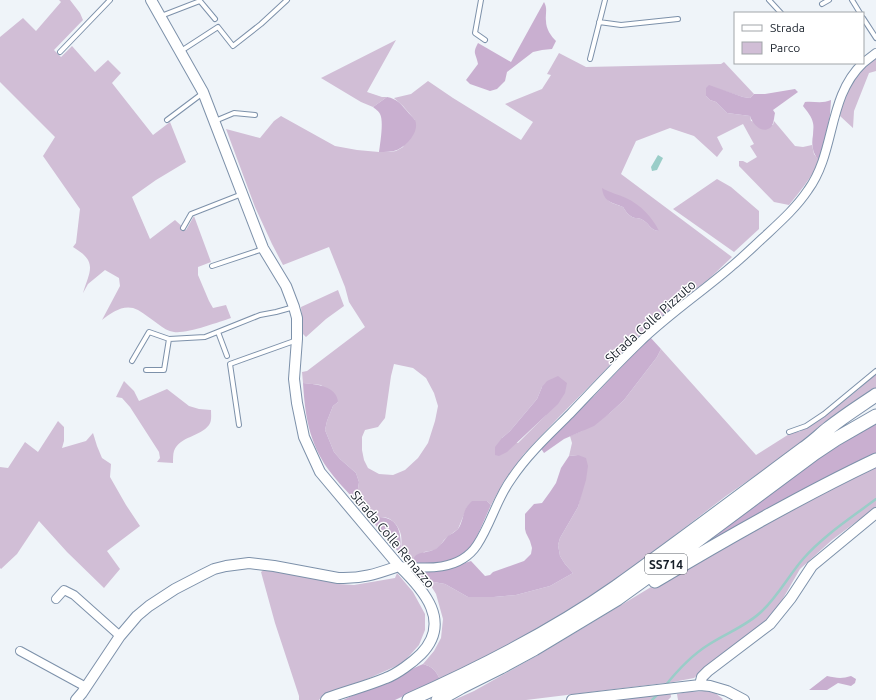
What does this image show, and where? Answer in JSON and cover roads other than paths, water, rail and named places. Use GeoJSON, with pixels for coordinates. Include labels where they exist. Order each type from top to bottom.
{"type":"FeatureCollection","features":[{"type":"Feature","properties":{"kind":"highway"},"geometry":{"type":"LineString","coordinates":[[805,448],[828,428],[876,395]]}},
{"type":"Feature","properties":{"kind":"highway","name":"SS714"},"geometry":{"type":"LineString","coordinates":[[442,694],[515,648],[569,617],[615,587],[805,448],[876,410]]}},
{"type":"Feature","properties":{"kind":"highway","name":"SS714"},"geometry":{"type":"LineString","coordinates":[[409,700],[442,694],[461,687],[534,649],[616,599],[695,543],[810,456],[876,416]]}},
{"type":"Feature","properties":{"kind":"highway"},"geometry":{"type":"LineString","coordinates":[[442,694],[463,691],[504,671],[745,528],[811,492],[876,460]]}},
{"type":"Feature","properties":{"kind":"street","name":"Strada Colle Renazzo"},"geometry":{"type":"LineString","coordinates":[[151,0],[203,92],[263,248],[286,286],[294,307],[297,318],[294,379],[297,403],[304,437],[308,448],[320,472],[399,566],[413,580],[428,600],[434,617],[434,631],[428,646],[414,661],[387,678],[328,698],[326,700]]}},
{"type":"Feature","properties":{"kind":"street","name":"Strada Colle Pizzuto"},"geometry":{"type":"LineString","coordinates":[[864,62],[876,53]]}},
{"type":"Feature","properties":{"kind":"street","name":"Strada Colle Pizzuto"},"geometry":{"type":"LineString","coordinates":[[399,566],[438,567],[460,562],[469,555],[477,546],[512,477],[538,446],[641,341],[732,266],[776,226],[799,202],[816,180],[841,94],[856,69],[862,64]]}},
{"type":"Feature","properties":{"kind":"street"},"geometry":{"type":"LineString","coordinates":[[700,685],[702,677],[708,671],[770,624],[812,566],[876,513]]}},
{"type":"Feature","properties":{"kind":"street"},"geometry":{"type":"LineString","coordinates":[[76,700],[120,636],[138,616],[155,602],[190,580],[214,569],[249,563],[350,579],[362,578],[399,566]]}},
{"type":"Feature","properties":{"kind":"street"},"geometry":{"type":"LineString","coordinates":[[56,599],[64,590],[74,595],[120,636]]}},
{"type":"Feature","properties":{"kind":"street"},"geometry":{"type":"LineString","coordinates":[[20,650],[86,687]]}},
{"type":"Feature","properties":{"kind":"street"},"geometry":{"type":"LineString","coordinates":[[572,700],[700,685],[727,691],[744,700]]}},
{"type":"Feature","properties":{"kind":"lane"},"geometry":{"type":"LineString","coordinates":[[60,52],[110,0]]}},
{"type":"Feature","properties":{"kind":"lane"},"geometry":{"type":"LineString","coordinates":[[180,52],[218,27],[233,46],[261,24],[287,0]]}},
{"type":"Feature","properties":{"kind":"lane"},"geometry":{"type":"LineString","coordinates":[[481,0],[475,33],[485,40]]}},
{"type":"Feature","properties":{"kind":"lane"},"geometry":{"type":"LineString","coordinates":[[590,59],[605,0]]}},
{"type":"Feature","properties":{"kind":"lane"},"geometry":{"type":"LineString","coordinates":[[769,0],[780,12]]}},
{"type":"Feature","properties":{"kind":"lane"},"geometry":{"type":"LineString","coordinates":[[822,4],[829,0]]}},
{"type":"Feature","properties":{"kind":"lane"},"geometry":{"type":"LineString","coordinates":[[852,0],[859,12]]}},
{"type":"Feature","properties":{"kind":"lane"},"geometry":{"type":"LineString","coordinates":[[161,16],[200,1],[216,19]]}},
{"type":"Feature","properties":{"kind":"lane"},"geometry":{"type":"LineString","coordinates":[[599,22],[621,25],[678,19]]}},
{"type":"Feature","properties":{"kind":"lane"},"geometry":{"type":"LineString","coordinates":[[864,20],[876,38]]}},
{"type":"Feature","properties":{"kind":"lane"},"geometry":{"type":"LineString","coordinates":[[167,120],[203,92]]}},
{"type":"Feature","properties":{"kind":"lane"},"geometry":{"type":"LineString","coordinates":[[215,121],[234,112],[255,115]]}},
{"type":"Feature","properties":{"kind":"lane"},"geometry":{"type":"LineString","coordinates":[[183,228],[191,214],[243,194]]}},
{"type":"Feature","properties":{"kind":"lane"},"geometry":{"type":"LineString","coordinates":[[212,266],[263,248]]}},
{"type":"Feature","properties":{"kind":"lane"},"geometry":{"type":"LineString","coordinates":[[132,361],[149,332],[169,339],[205,337],[260,315],[294,307]]}},
{"type":"Feature","properties":{"kind":"lane"},"geometry":{"type":"LineString","coordinates":[[218,332],[227,356]]}},
{"type":"Feature","properties":{"kind":"lane"},"geometry":{"type":"LineString","coordinates":[[146,370],[164,370],[169,339]]}},
{"type":"Feature","properties":{"kind":"lane"},"geometry":{"type":"LineString","coordinates":[[239,425],[230,364],[297,339]]}},
{"type":"Feature","properties":{"kind":"lane"},"geometry":{"type":"LineString","coordinates":[[789,432],[806,426],[824,414],[876,371]]}},
{"type":"Feature","properties":{"kind":"waterway"},"geometry":{"type":"LineString","coordinates":[[665,686],[685,664],[702,649],[756,616],[768,605],[811,550],[838,527],[876,499]]}},
{"type":"Feature","properties":{"kind":"waterway"},"geometry":{"type":"LineString","coordinates":[[652,700],[659,693]]}}]}
